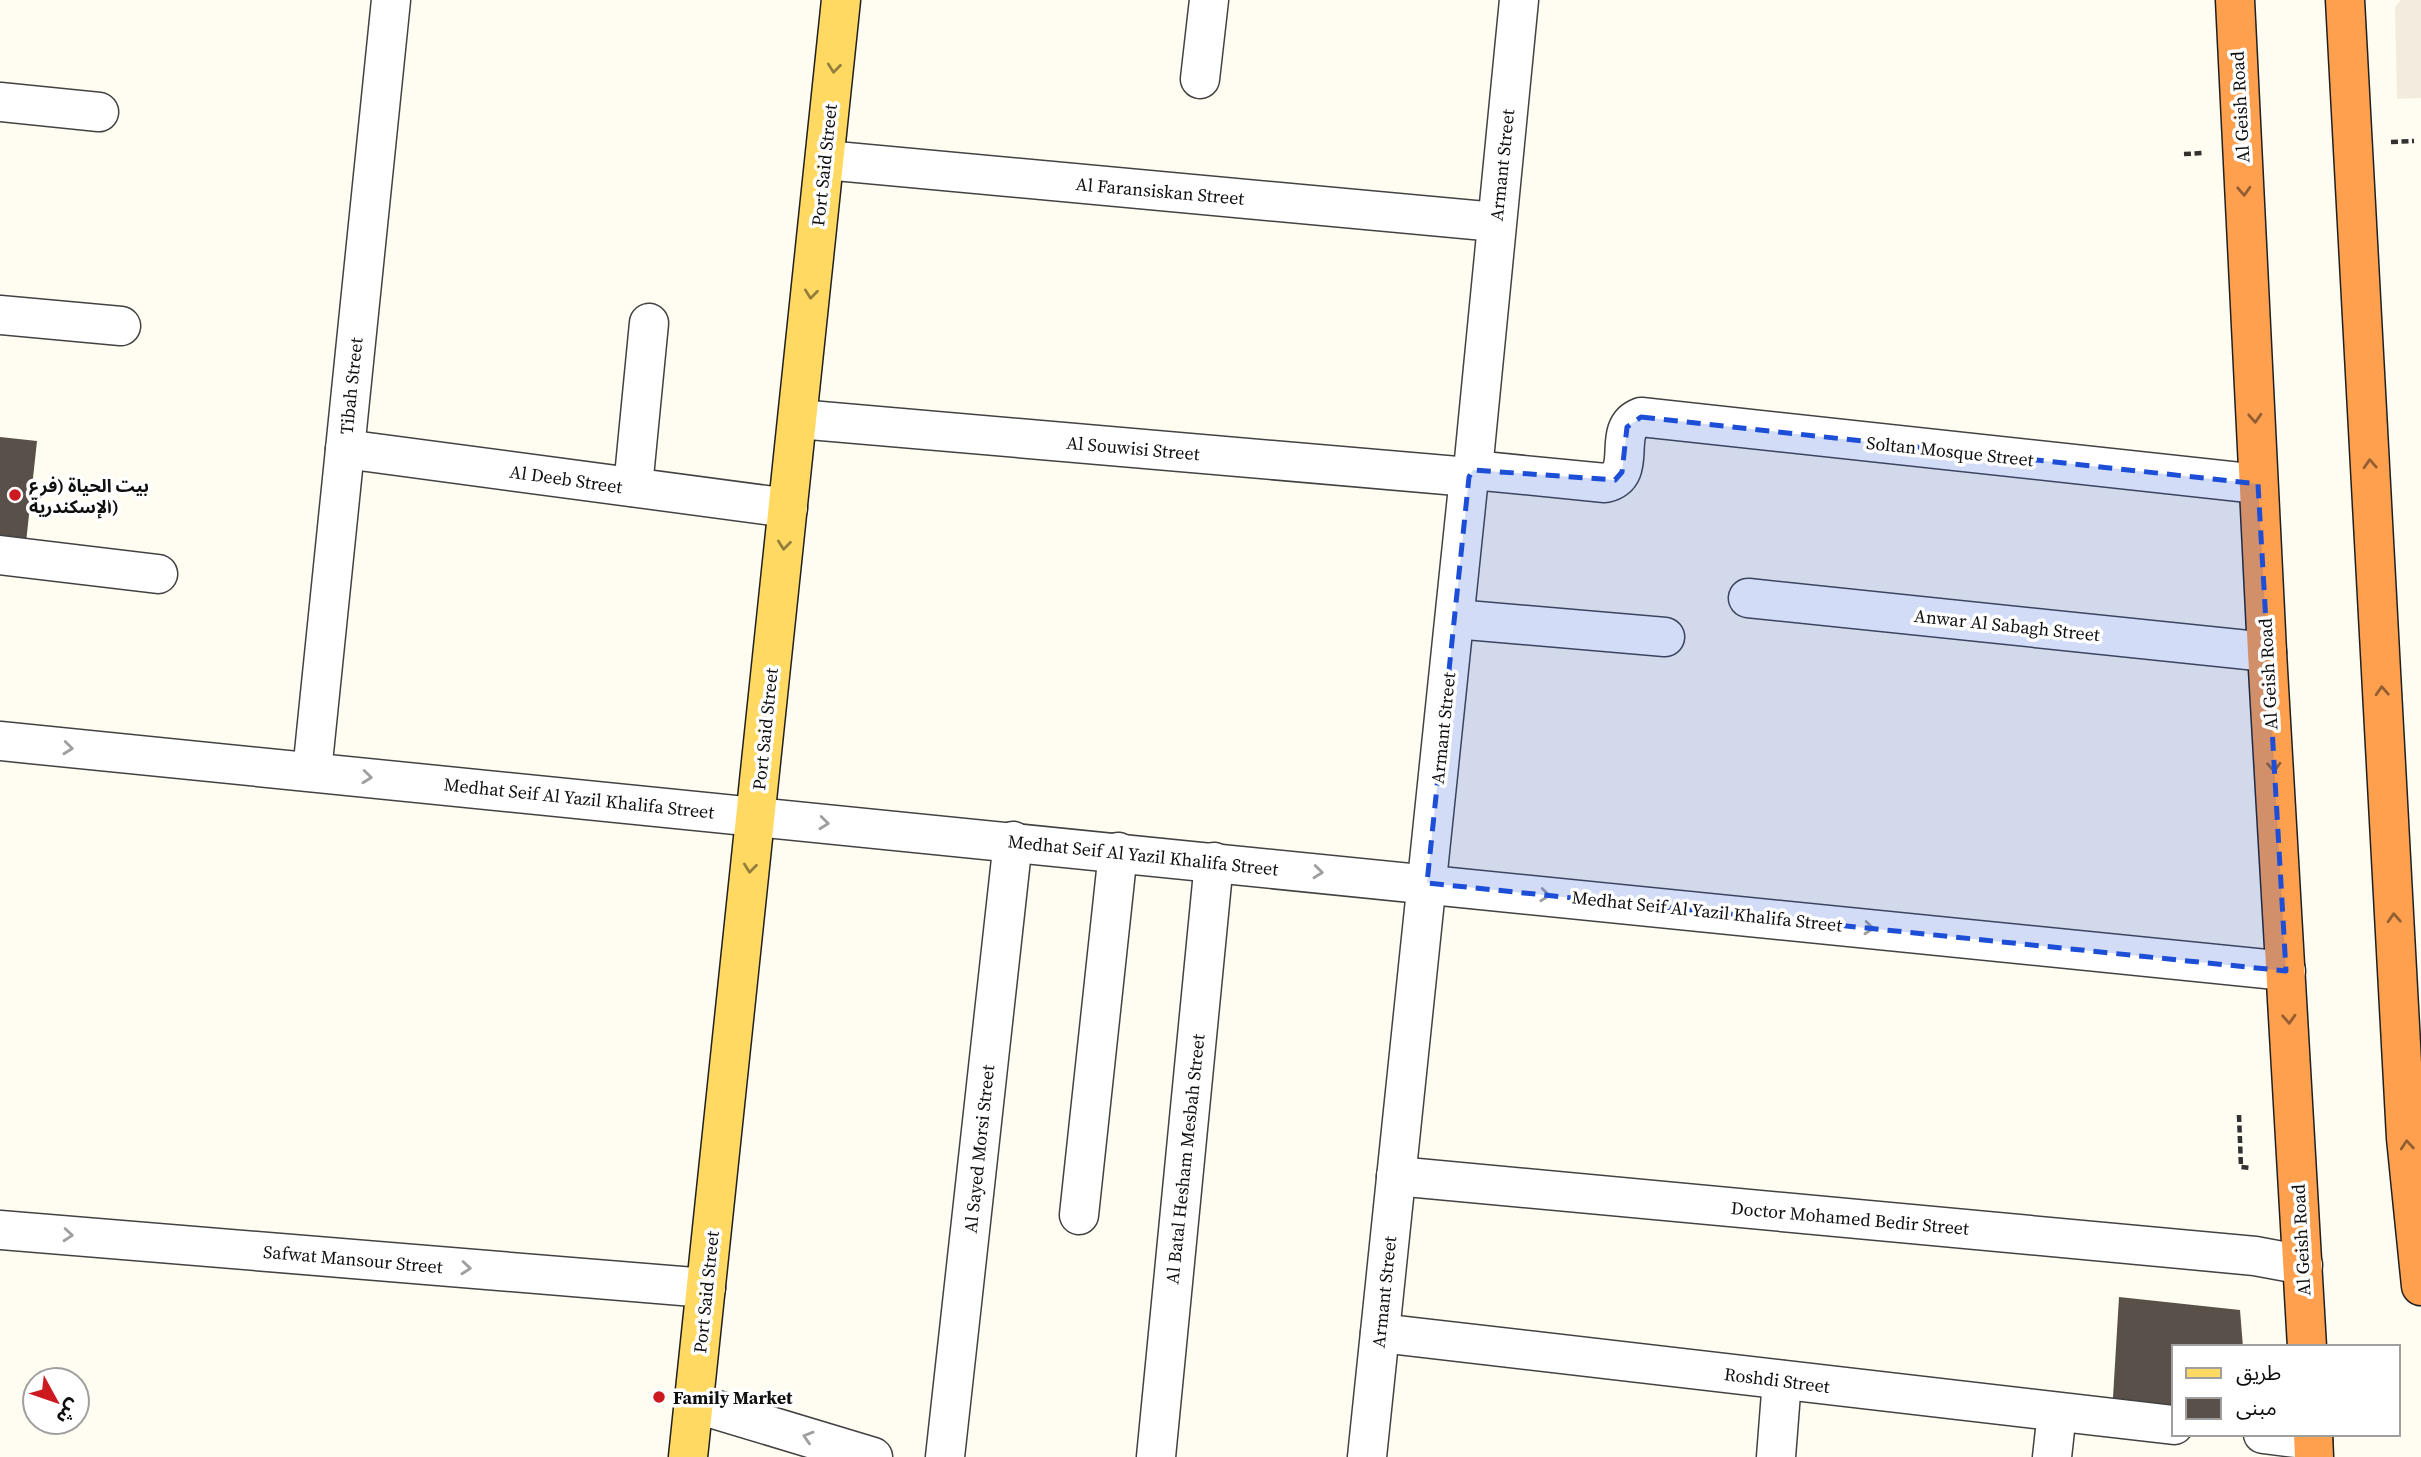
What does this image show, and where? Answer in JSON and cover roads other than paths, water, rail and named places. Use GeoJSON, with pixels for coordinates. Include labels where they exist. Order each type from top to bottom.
{"type":"FeatureCollection","features":[{"type":"Feature","properties":{"kind":"highway","name":"Al Geish Road"},"geometry":{"type":"LineString","coordinates":[[2235,0],[2267,652],[2308,1345]]}},
{"type":"Feature","properties":{"kind":"highway"},"geometry":{"type":"LineString","coordinates":[[2345,0],[2406,1138],[2421,1286]]}},
{"type":"Feature","properties":{"kind":"main road","name":"Port Said Street"},"geometry":{"type":"LineString","coordinates":[[688,1457],[841,0]]}},
{"type":"Feature","properties":{"kind":"street","name":"Tibah Street"},"geometry":{"type":"LineString","coordinates":[[312,772],[391,0]]}},
{"type":"Feature","properties":{"kind":"street"},"geometry":{"type":"LineString","coordinates":[[1200,79],[1209,0]]}},
{"type":"Feature","properties":{"kind":"street","name":"Armant Street"},"geometry":{"type":"LineString","coordinates":[[1367,1457],[1519,0]]}},
{"type":"Feature","properties":{"kind":"street"},"geometry":{"type":"LineString","coordinates":[[0,102],[99,112]]}},
{"type":"Feature","properties":{"kind":"street","name":"Al Faransiskan Street"},"geometry":{"type":"LineString","coordinates":[[825,160],[1496,222]]}},
{"type":"Feature","properties":{"kind":"street"},"geometry":{"type":"LineString","coordinates":[[0,315],[121,326]]}},
{"type":"Feature","properties":{"kind":"street"},"geometry":{"type":"LineString","coordinates":[[633,487],[649,323]]}},
{"type":"Feature","properties":{"kind":"street","name":"Soltan Mosque Street"},"geometry":{"type":"LineString","coordinates":[[1642,417],[2258,484]]}},
{"type":"Feature","properties":{"kind":"street","name":"Al Souwisi Street"},"geometry":{"type":"LineString","coordinates":[[798,419],[1605,483],[1615,480],[1622,472],[1627,427],[1632,421],[1642,417]]}},
{"type":"Feature","properties":{"kind":"street","name":"Al Deeb Street"},"geometry":{"type":"LineString","coordinates":[[345,449],[788,508]]}},
{"type":"Feature","properties":{"kind":"street"},"geometry":{"type":"LineString","coordinates":[[0,555],[158,574]]}},
{"type":"Feature","properties":{"kind":"street","name":"Anwar Al Sabagh Street"},"geometry":{"type":"LineString","coordinates":[[1748,598],[2267,652]]}},
{"type":"Feature","properties":{"kind":"street"},"geometry":{"type":"LineString","coordinates":[[1455,619],[1665,637]]}},
{"type":"Feature","properties":{"kind":"street","name":"Medhat Seif Al Yazil Khalifa Street"},"geometry":{"type":"LineString","coordinates":[[0,741],[2286,971]]}},
{"type":"Feature","properties":{"kind":"street","name":"Al Sayed Morsi Street"},"geometry":{"type":"LineString","coordinates":[[946,1457],[1013,841]]}},
{"type":"Feature","properties":{"kind":"street"},"geometry":{"type":"LineString","coordinates":[[1079,1215],[1118,852]]}},
{"type":"Feature","properties":{"kind":"street","name":"Al Batal Hesham Mesbah Street"},"geometry":{"type":"LineString","coordinates":[[1156,1457],[1214,862]]}},
{"type":"Feature","properties":{"kind":"street","name":"Doctor Mohamed Bedir Street"},"geometry":{"type":"LineString","coordinates":[[1396,1176],[2255,1256],[2302,1265]]}},
{"type":"Feature","properties":{"kind":"street","name":"Safwat Mansour Street"},"geometry":{"type":"LineString","coordinates":[[0,1230],[706,1288]]}},
{"type":"Feature","properties":{"kind":"street","name":"Roshdi Street"},"geometry":{"type":"LineString","coordinates":[[1380,1332],[2172,1425]]}},
{"type":"Feature","properties":{"kind":"street"},"geometry":{"type":"LineString","coordinates":[[1776,1457],[1782,1380]]}},
{"type":"Feature","properties":{"kind":"street"},"geometry":{"type":"LineString","coordinates":[[694,1403],[873,1457]]}},
{"type":"Feature","properties":{"kind":"street"},"geometry":{"type":"LineString","coordinates":[[2052,1457],[2057,1412]]}},
{"type":"Feature","properties":{"kind":"street"},"geometry":{"type":"LineString","coordinates":[[2273,1436],[2313,1444]]}},
{"type":"Feature","properties":{"kind":"place","name":"بيت الحياة (فرع الإسكندرية)"},"geometry":{"type":"Point","coordinates":[15,495]}},
{"type":"Feature","properties":{"kind":"place","name":"Family Market"},"geometry":{"type":"Point","coordinates":[659,1397]}}]}
